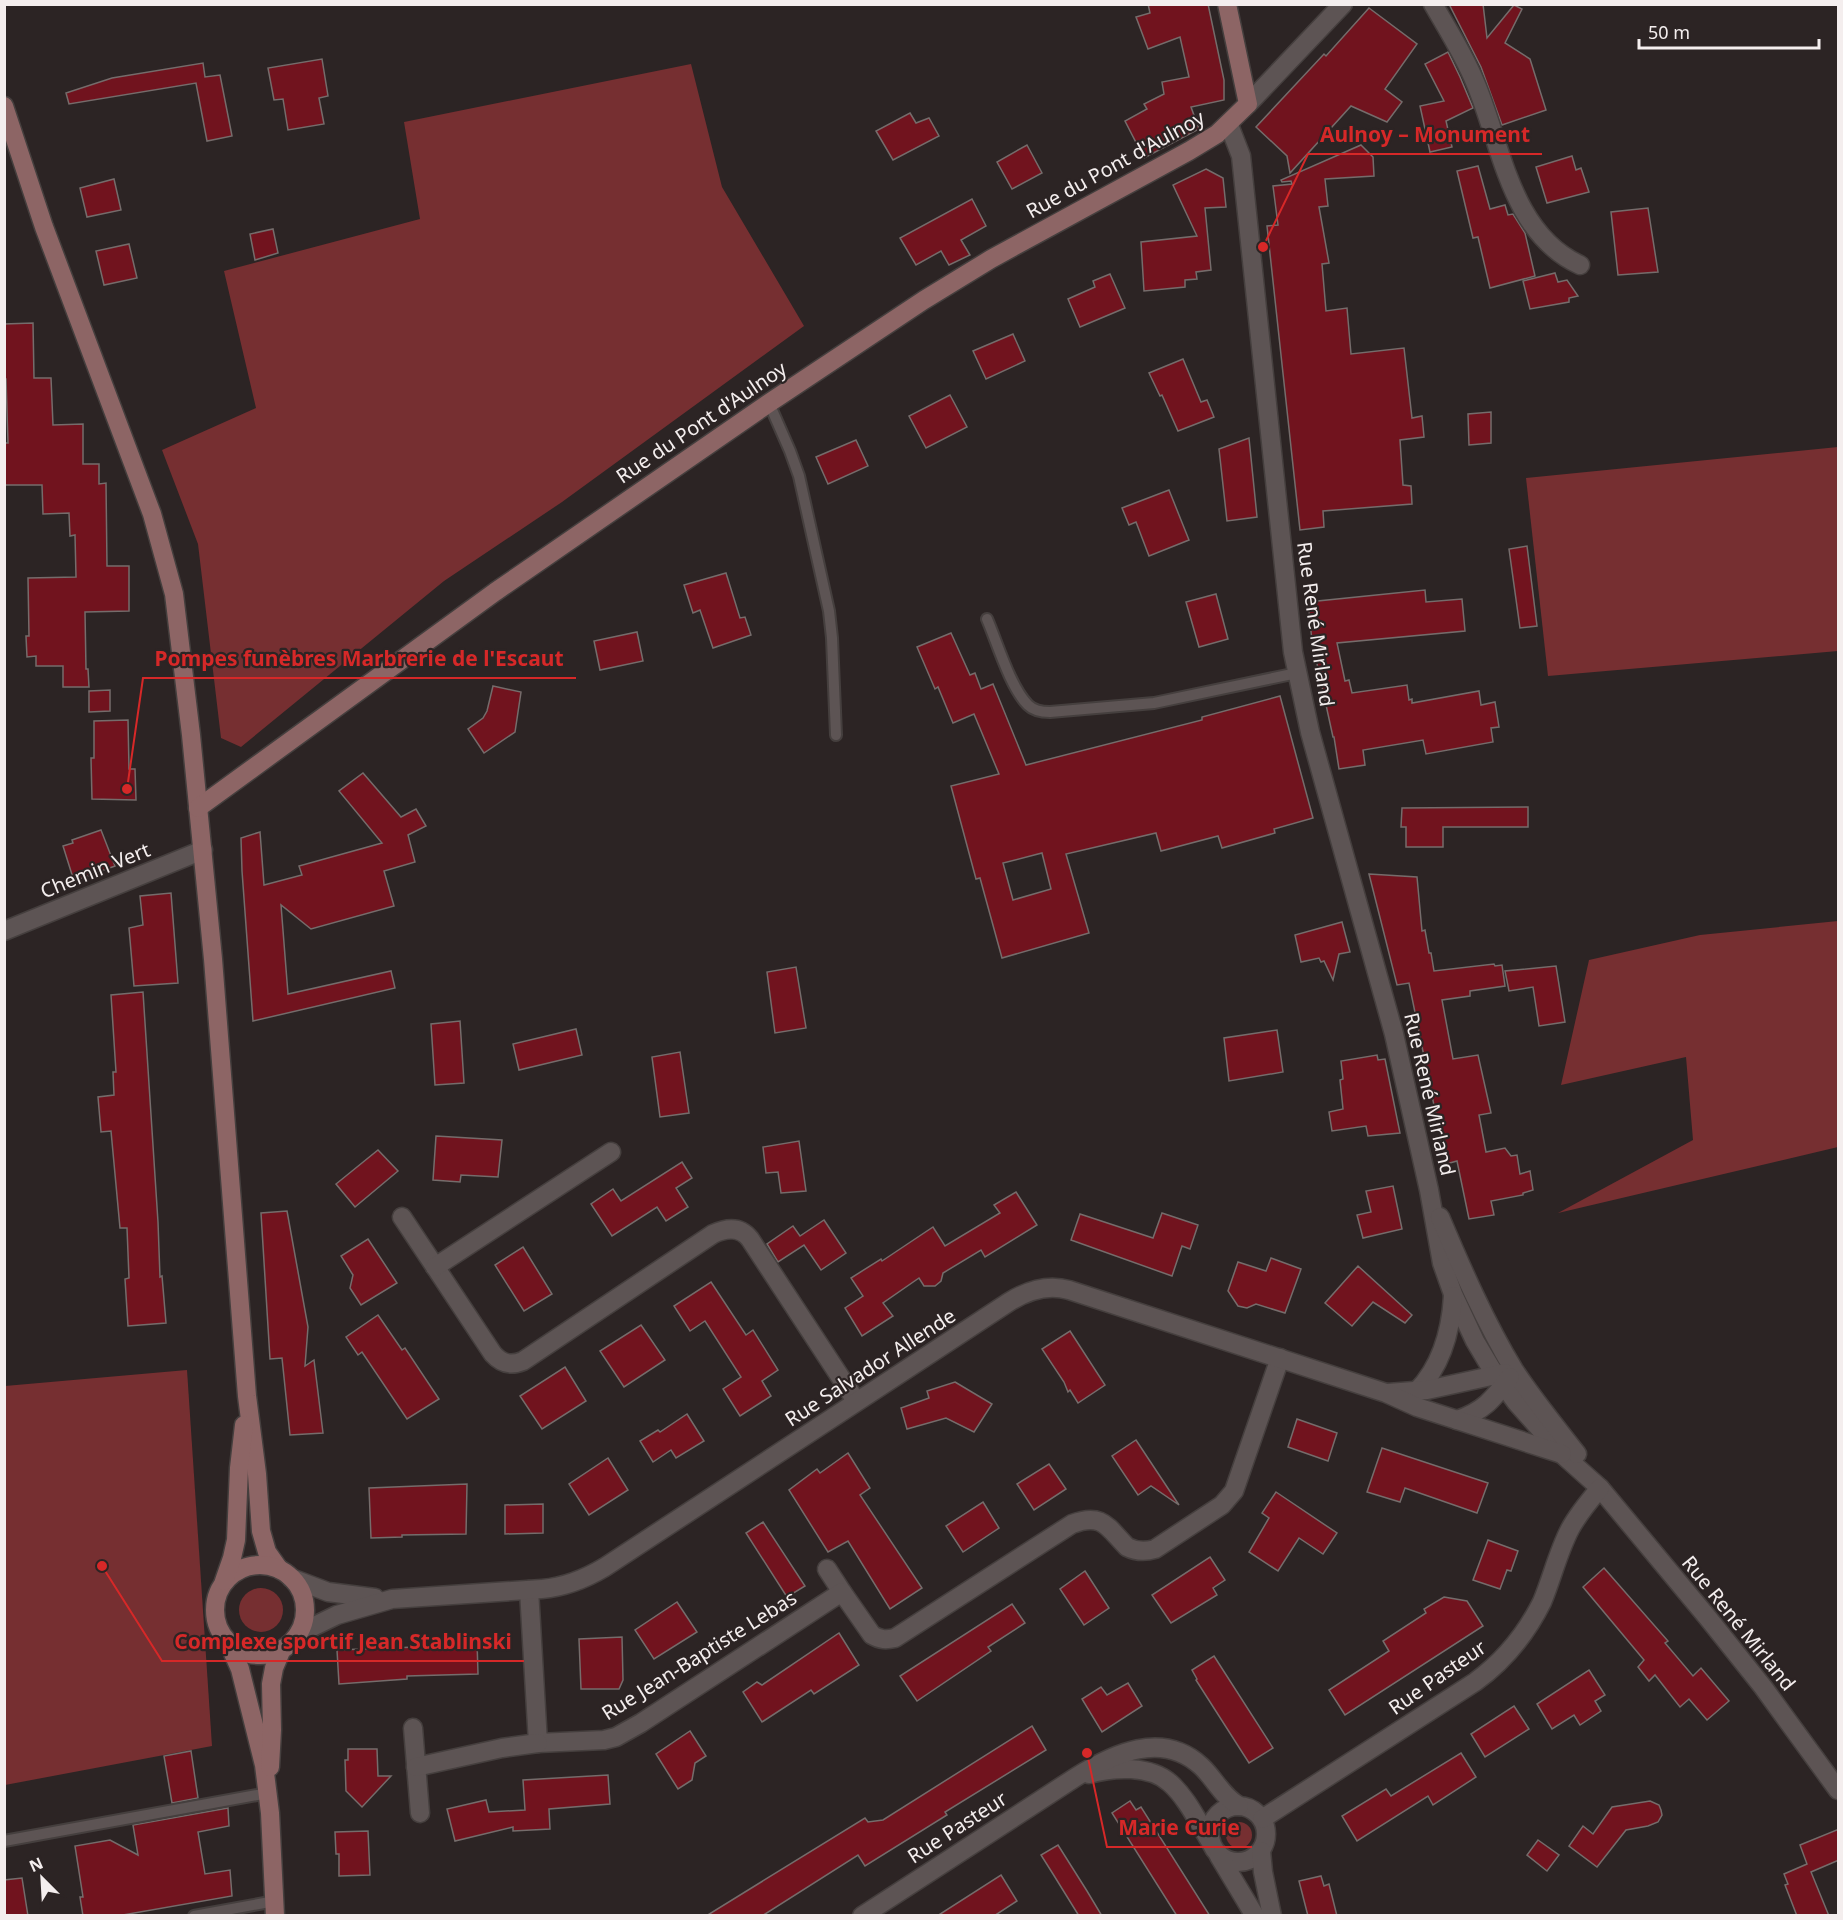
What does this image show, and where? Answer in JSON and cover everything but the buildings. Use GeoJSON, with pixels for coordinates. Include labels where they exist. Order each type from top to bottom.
{"type":"FeatureCollection","features":[{"type":"Feature","properties":{"kind":"street"},"geometry":{"type":"LineString","coordinates":[[1227,4],[1248,104]]}},
{"type":"Feature","properties":{"kind":"street"},"geometry":{"type":"LineString","coordinates":[[1248,104],[1343,4]]}},
{"type":"Feature","properties":{"kind":"street"},"geometry":{"type":"LineString","coordinates":[[1433,4],[1476,84],[1521,208],[1554,249],[1566,259],[1580,265]]}},
{"type":"Feature","properties":{"kind":"street","name":"Rue du Pont d'Aulnoy"},"geometry":{"type":"LineString","coordinates":[[198,808],[467,611],[769,402],[924,300],[991,259],[1211,138],[1229,124],[1248,104]]}},
{"type":"Feature","properties":{"kind":"street"},"geometry":{"type":"LineString","coordinates":[[4,106],[44,227],[152,514],[177,610],[203,850],[221,1047],[247,1396],[262,1538],[267,1552],[299,1587],[305,1604],[304,1617],[298,1634]]}},
{"type":"Feature","properties":{"kind":"street","name":"Rue René Mirland"},"geometry":{"type":"LineString","coordinates":[[1229,124],[1241,156],[1297,673],[1305,712],[1394,1034],[1430,1190],[1438,1247],[1453,1294],[1475,1341],[1499,1380],[1563,1455],[1600,1488]]}},
{"type":"Feature","properties":{"kind":"street","name":"Chemin Vert"},"geometry":{"type":"LineString","coordinates":[[4,931],[203,850]]}},
{"type":"Feature","properties":{"kind":"street"},"geometry":{"type":"LineString","coordinates":[[435,1267],[611,1152]]}},
{"type":"Feature","properties":{"kind":"street","name":"Rue René Mirland"},"geometry":{"type":"LineString","coordinates":[[1430,1190],[1471,1287],[1515,1371],[1579,1456],[1600,1488],[1763,1687],[1839,1790]]}},
{"type":"Feature","properties":{"kind":"street"},"geometry":{"type":"LineString","coordinates":[[402,1217],[493,1354],[503,1363],[513,1364],[524,1361],[713,1234],[725,1229],[737,1230],[746,1234],[750,1239],[856,1401]]}},
{"type":"Feature","properties":{"kind":"street","name":"Rue Salvador Allende"},"geometry":{"type":"LineString","coordinates":[[392,1599],[554,1588],[583,1580],[1017,1297],[1042,1288],[1069,1290],[1386,1393],[1418,1407],[1563,1455]]}},
{"type":"Feature","properties":{"kind":"street","name":"Rue René Mirland"},"geometry":{"type":"LineString","coordinates":[[1417,1391],[1432,1375],[1436,1365],[1450,1324],[1453,1294]]}},
{"type":"Feature","properties":{"kind":"street"},"geometry":{"type":"LineString","coordinates":[[827,1569],[872,1635],[887,1640],[896,1638],[1072,1524],[1090,1519],[1105,1523],[1132,1550],[1143,1552],[1155,1549],[1231,1497],[1280,1358]]}},
{"type":"Feature","properties":{"kind":"street","name":"Rue Salvador Allende"},"geometry":{"type":"LineString","coordinates":[[1386,1393],[1499,1380],[1515,1371]]}},
{"type":"Feature","properties":{"kind":"street"},"geometry":{"type":"LineString","coordinates":[[1457,1420],[1483,1408],[1493,1400],[1499,1380]]}},
{"type":"Feature","properties":{"kind":"street"},"geometry":{"type":"LineString","coordinates":[[247,1396],[239,1468],[236,1540],[232,1558],[215,1603],[215,1615],[218,1627],[228,1642],[240,1669],[264,1765],[268,1792],[275,1908]]}},
{"type":"Feature","properties":{"kind":"street","name":"Rue Pasteur"},"geometry":{"type":"LineString","coordinates":[[862,1916],[1076,1777],[1123,1752],[1148,1748],[1170,1749],[1185,1754],[1199,1764],[1226,1797],[1239,1806],[1251,1809],[1262,1819],[1475,1682],[1501,1661],[1533,1619],[1569,1531],[1583,1508],[1600,1488]]}},
{"type":"Feature","properties":{"kind":"street"},"geometry":{"type":"LineString","coordinates":[[222,1586],[229,1577],[244,1568],[262,1565],[320,1590],[392,1599]]}},
{"type":"Feature","properties":{"kind":"street"},"geometry":{"type":"LineString","coordinates":[[529,1590],[538,1743]]}},
{"type":"Feature","properties":{"kind":"street","name":"Rue Jean-Baptiste Lebas"},"geometry":{"type":"LineString","coordinates":[[416,1767],[502,1748],[538,1743],[593,1742],[622,1734],[842,1592]]}},
{"type":"Feature","properties":{"kind":"street"},"geometry":{"type":"LineString","coordinates":[[228,1642],[254,1655],[272,1653],[282,1649],[298,1634],[336,1615],[392,1599]]}},
{"type":"Feature","properties":{"kind":"street"},"geometry":{"type":"LineString","coordinates":[[268,1792],[271,1684],[274,1668],[282,1649]]}},
{"type":"Feature","properties":{"kind":"street"},"geometry":{"type":"LineString","coordinates":[[413,1728],[420,1813]]}},
{"type":"Feature","properties":{"kind":"street","name":"Rue Pasteur"},"geometry":{"type":"LineString","coordinates":[[1076,1777],[1125,1769],[1145,1771],[1160,1776],[1177,1790],[1255,1916]]}},
{"type":"Feature","properties":{"kind":"street"},"geometry":{"type":"LineString","coordinates":[[1239,1806],[1226,1808],[1216,1816],[1210,1828],[1215,1849],[1231,1862],[1243,1862],[1255,1857],[1261,1851],[1265,1844],[1266,1831],[1262,1819]]}},
{"type":"Feature","properties":{"kind":"street"},"geometry":{"type":"LineString","coordinates":[[1261,1851],[1272,1916]]}},
{"type":"Feature","properties":{"kind":"lane"},"geometry":{"type":"LineString","coordinates":[[769,402],[798,470],[829,611],[836,735]]}},
{"type":"Feature","properties":{"kind":"lane"},"geometry":{"type":"LineString","coordinates":[[987,619],[1014,684],[1029,706],[1039,711],[1154,704],[1297,673]]}},
{"type":"Feature","properties":{"kind":"lane"},"geometry":{"type":"LineString","coordinates":[[4,1841],[268,1792]]}},
{"type":"Feature","properties":{"kind":"lane"},"geometry":{"type":"LineString","coordinates":[[194,1916],[275,1908]]}},
{"type":"Feature","properties":{"kind":"shaded area"},"geometry":{"type":"Polygon","coordinates":[[[691,64],[722,187],[804,326],[562,502],[444,581],[241,747],[221,738],[198,544],[162,450],[256,408],[224,271],[420,219],[404,122],[691,64]]]}},
{"type":"Feature","properties":{"kind":"shaded area"},"geometry":{"type":"Polygon","coordinates":[[[1838,447],[1838,651],[1548,676],[1526,478],[1838,447]]]}},
{"type":"Feature","properties":{"kind":"shaded area"},"geometry":{"type":"Polygon","coordinates":[[[1838,921],[1838,1147],[1558,1213],[1693,1140],[1686,1057],[1561,1085],[1589,960],[1700,935],[1838,921]]]}},
{"type":"Feature","properties":{"kind":"shaded area"},"geometry":{"type":"Polygon","coordinates":[[[187,1370],[212,1746],[5,1785],[5,1386],[187,1370]]]}},
{"type":"Feature","properties":{"kind":"shaded area"},"geometry":{"type":"Polygon","coordinates":[[[261,1588],[270,1589],[277,1594],[282,1601],[282,1619],[277,1626],[270,1631],[261,1632],[252,1631],[245,1626],[240,1619],[239,1610],[240,1601],[245,1594],[252,1589],[261,1588]]]}},
{"type":"Feature","properties":{"kind":"shaded area"},"geometry":{"type":"Polygon","coordinates":[[[1239,1822],[1248,1826],[1252,1835],[1248,1844],[1239,1848],[1230,1844],[1226,1835],[1230,1826],[1239,1822]]]}},
{"type":"Feature","properties":{"kind":"place","name":"Aulnoy – Monument"},"geometry":{"type":"Point","coordinates":[1263,247]}},
{"type":"Feature","properties":{"kind":"place","name":"Pompes funèbres Marbrerie de l'Escaut"},"geometry":{"type":"Point","coordinates":[127,789]}},
{"type":"Feature","properties":{"kind":"place","name":"Complexe sportif Jean Stablinski"},"geometry":{"type":"Point","coordinates":[102,1566]}},
{"type":"Feature","properties":{"kind":"place","name":"Marie Curie"},"geometry":{"type":"Point","coordinates":[1087,1753]}}]}
